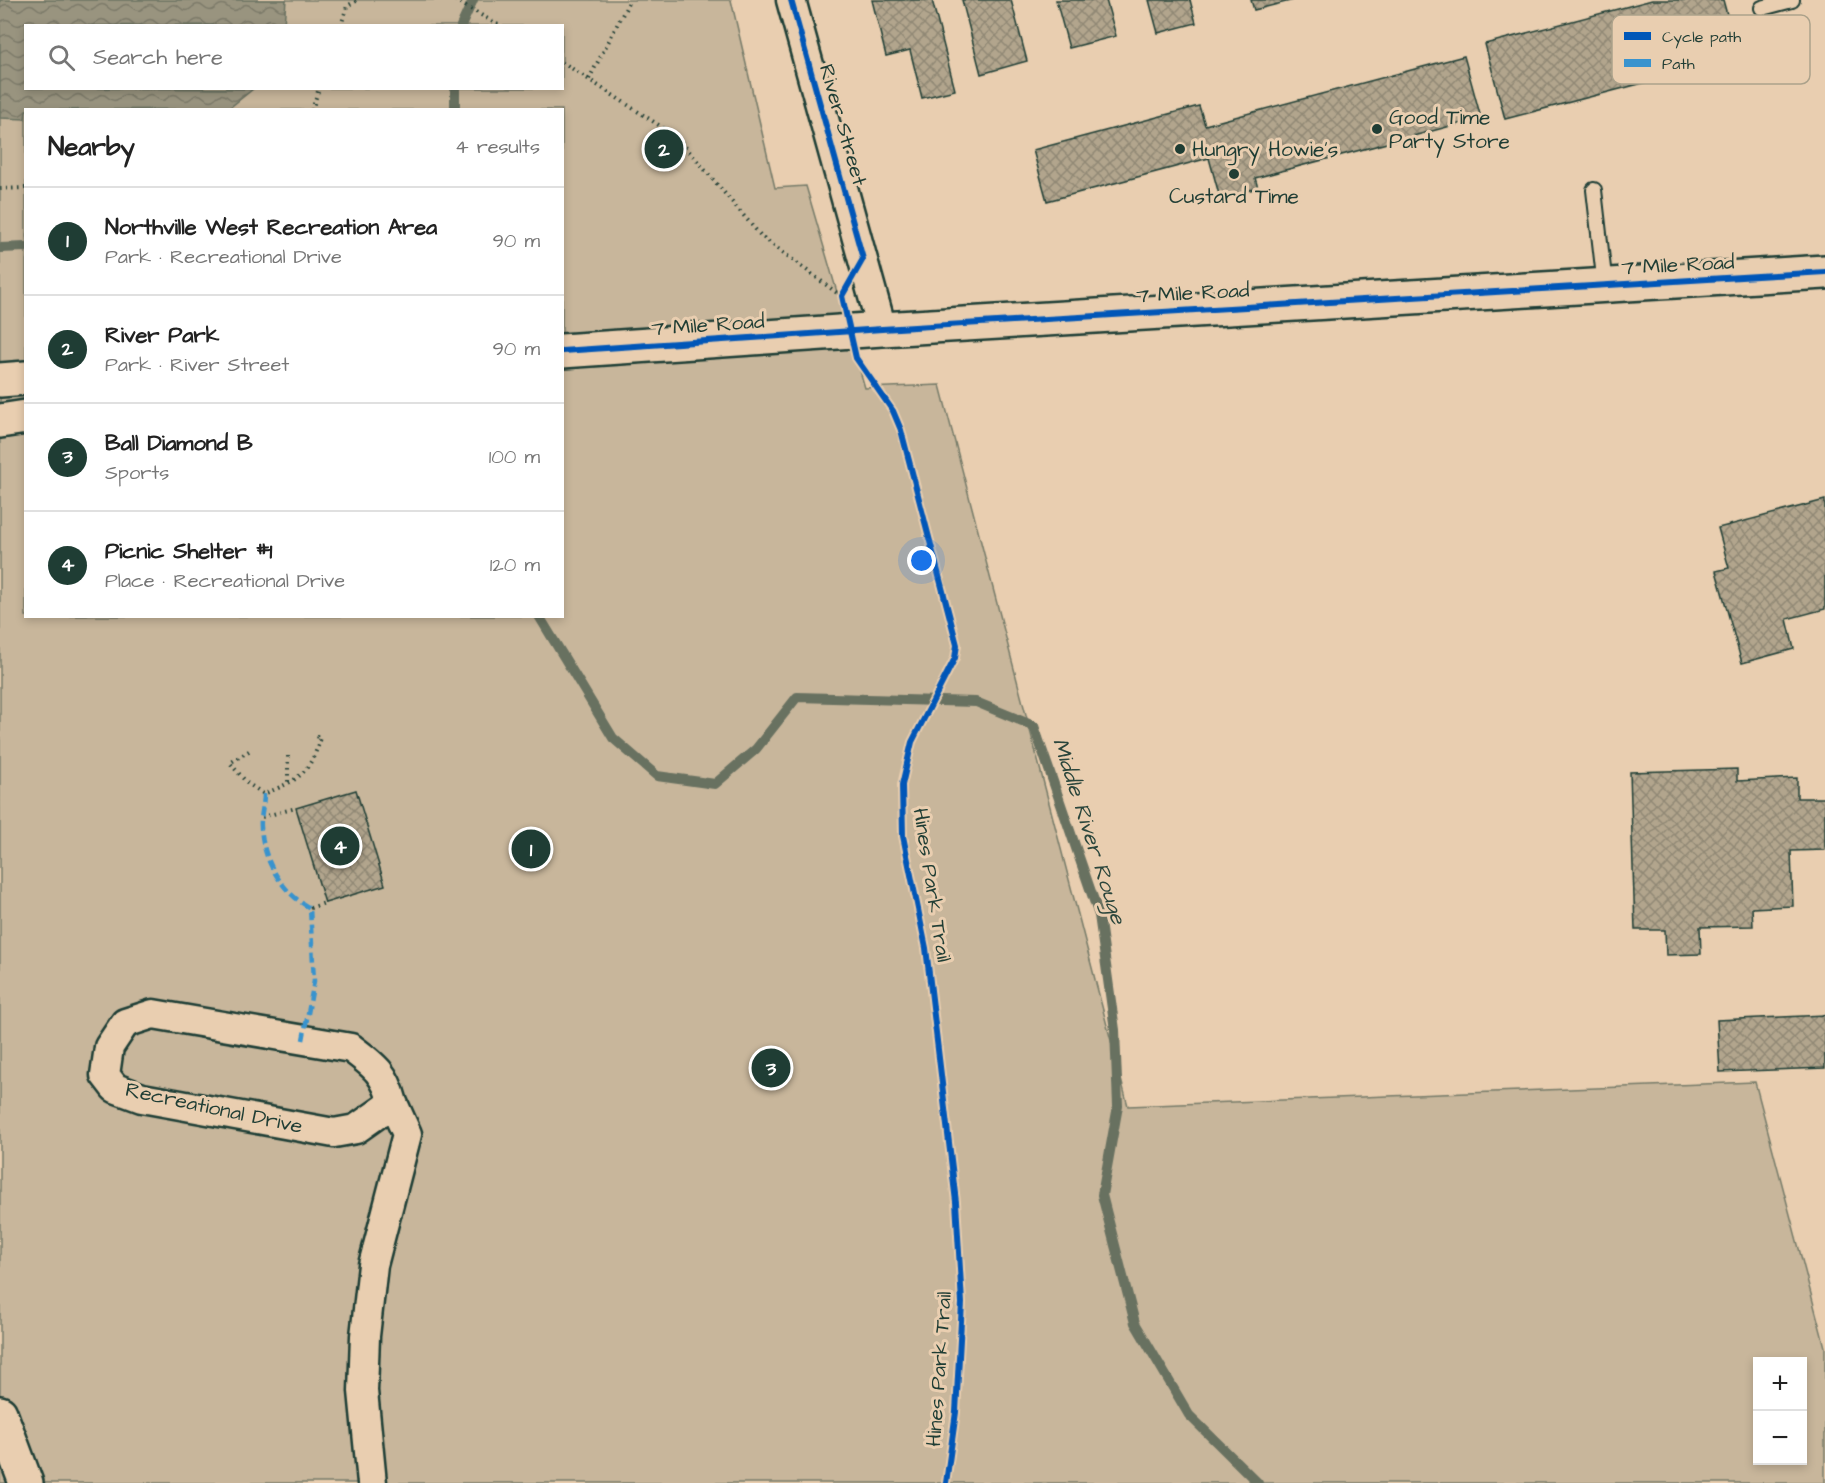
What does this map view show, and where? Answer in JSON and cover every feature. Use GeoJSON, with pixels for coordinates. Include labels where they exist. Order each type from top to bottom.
{"type":"FeatureCollection","features":[{"type":"Feature","properties":{"kind":"street","name":"River Street"},"geometry":{"type":"LineString","coordinates":[[791,0],[882,329]]}},
{"type":"Feature","properties":{"kind":"street","name":"7 Mile Road"},"geometry":{"type":"LineString","coordinates":[[564,351],[882,329],[1825,272]]}},
{"type":"Feature","properties":{"kind":"street"},"geometry":{"type":"LineString","coordinates":[[0,380],[24,378]]}},
{"type":"Feature","properties":{"kind":"street"},"geometry":{"type":"LineString","coordinates":[[0,421],[24,417]]}},
{"type":"Feature","properties":{"kind":"street","name":"Recreational Drive"},"geometry":{"type":"LineString","coordinates":[[372,1483],[363,1391],[365,1336],[373,1265],[407,1134],[388,1087],[376,1067],[351,1048],[153,1014],[125,1023],[109,1047],[105,1075],[115,1088],[142,1098],[334,1133],[356,1129],[393,1103]]}},
{"type":"Feature","properties":{"kind":"street"},"geometry":{"type":"LineString","coordinates":[[0,1413],[26,1483]]}},
{"type":"Feature","properties":{"kind":"lane"},"geometry":{"type":"LineString","coordinates":[[1762,8],[1792,0]]}},
{"type":"Feature","properties":{"kind":"lane"},"geometry":{"type":"LineString","coordinates":[[1594,190],[1605,286]]}},
{"type":"Feature","properties":{"kind":"path"},"geometry":{"type":"LineString","coordinates":[[342,24],[347,6],[358,0]]}},
{"type":"Feature","properties":{"kind":"path"},"geometry":{"type":"LineString","coordinates":[[455,0],[497,24]]}},
{"type":"Feature","properties":{"kind":"path"},"geometry":{"type":"LineString","coordinates":[[589,79],[630,0]]}},
{"type":"Feature","properties":{"kind":"path"},"geometry":{"type":"LineString","coordinates":[[564,63],[677,137],[761,236],[842,296]]}},
{"type":"Feature","properties":{"kind":"path"},"geometry":{"type":"LineString","coordinates":[[313,108],[318,90]]}},
{"type":"Feature","properties":{"kind":"path"},"geometry":{"type":"LineString","coordinates":[[0,189],[24,188]]}},
{"type":"Feature","properties":{"kind":"path"},"geometry":{"type":"LineString","coordinates":[[249,751],[230,763],[247,783],[264,794],[303,773],[313,760],[321,738],[314,735]]}},
{"type":"Feature","properties":{"kind":"path"},"geometry":{"type":"LineString","coordinates":[[288,756],[288,783]]}},
{"type":"Feature","properties":{"kind":"path"},"geometry":{"type":"LineString","coordinates":[[262,817],[296,808]]}},
{"type":"Feature","properties":{"kind":"path"},"geometry":{"type":"LineString","coordinates":[[310,908],[325,903]]}},
{"type":"Feature","properties":{"kind":"shaded area"},"geometry":{"type":"Polygon","coordinates":[[[0,0],[731,0],[775,188],[806,186],[865,388],[940,385],[1128,1106],[1755,1082],[1825,1347],[1825,1483],[0,1483],[0,0]]]}},
{"type":"Feature","properties":{"kind":"water"},"geometry":{"type":"Polygon","coordinates":[[[0,0],[286,0],[284,24],[24,24],[24,90],[252,90],[229,108],[24,108],[24,119],[0,118],[0,0]]]}},
{"type":"Feature","properties":{"kind":"building"},"geometry":{"type":"Polygon","coordinates":[[[872,0],[932,0],[955,90],[922,98],[910,50],[886,56],[872,0]]]}},
{"type":"Feature","properties":{"kind":"building"},"geometry":{"type":"Polygon","coordinates":[[[962,0],[1011,0],[1027,61],[981,74],[962,0]]]}},
{"type":"Feature","properties":{"kind":"building"},"geometry":{"type":"Polygon","coordinates":[[[1056,0],[1106,0],[1116,36],[1069,48],[1056,0]]]}},
{"type":"Feature","properties":{"kind":"building"},"geometry":{"type":"Polygon","coordinates":[[[1149,0],[1190,0],[1196,23],[1158,33],[1149,0]]]}},
{"type":"Feature","properties":{"kind":"building"},"geometry":{"type":"Polygon","coordinates":[[[1251,0],[1294,0],[1254,10],[1251,0]]]}},
{"type":"Feature","properties":{"kind":"building"},"geometry":{"type":"Polygon","coordinates":[[[1652,0],[1723,0],[1727,15],[1612,15],[1612,84],[1639,84],[1505,119],[1485,44],[1652,0]]]}},
{"type":"Feature","properties":{"kind":"building"},"geometry":{"type":"Polygon","coordinates":[[[1464,56],[1481,118],[1255,178],[1258,188],[1220,198],[1209,158],[1047,201],[1033,150],[1199,106],[1205,125],[1464,56]]]}},
{"type":"Feature","properties":{"kind":"building"},"geometry":{"type":"Polygon","coordinates":[[[1825,500],[1825,609],[1787,619],[1794,649],[1742,663],[1716,571],[1729,568],[1718,528],[1825,500]]]}},
{"type":"Feature","properties":{"kind":"building"},"geometry":{"type":"Polygon","coordinates":[[[1737,769],[1737,781],[1797,778],[1797,798],[1825,798],[1825,850],[1791,851],[1793,906],[1752,908],[1753,926],[1700,927],[1701,954],[1666,955],[1665,930],[1635,930],[1630,772],[1737,769]]]}},
{"type":"Feature","properties":{"kind":"building"},"geometry":{"type":"Polygon","coordinates":[[[356,790],[385,885],[325,903],[296,808],[356,790]]]}},
{"type":"Feature","properties":{"kind":"building"},"geometry":{"type":"Polygon","coordinates":[[[1825,1015],[1825,1068],[1720,1072],[1717,1020],[1825,1015]]]}},
{"type":"Feature","properties":{"kind":"waterway"},"geometry":{"type":"LineString","coordinates":[[462,24],[473,0]]}},
{"type":"Feature","properties":{"kind":"waterway"},"geometry":{"type":"LineString","coordinates":[[455,90],[455,108]]}},
{"type":"Feature","properties":{"kind":"waterway"},"geometry":{"type":"LineString","coordinates":[[0,248],[24,247]]}},
{"type":"Feature","properties":{"kind":"waterway","name":"Middle River Rouge"},"geometry":{"type":"LineString","coordinates":[[540,618],[613,738],[657,776],[715,784],[756,749],[797,697],[976,702],[1034,726],[1099,915],[1115,1030],[1118,1106],[1102,1195],[1135,1323],[1189,1415],[1258,1483]]}},
{"type":"Feature","properties":{"kind":"marked path"},"geometry":{"type":"LineString","coordinates":[[264,794],[261,827],[265,851],[282,884],[310,908],[314,981],[303,1040]]}},
{"type":"Feature","properties":{"kind":"cycle path","name":"Hines Park Trail"},"geometry":{"type":"LineString","coordinates":[[791,0],[863,259],[842,296],[856,358],[893,411],[901,430],[957,645],[955,658],[912,742],[902,785],[903,836],[926,948],[956,1202],[962,1303],[956,1412],[946,1483]]}},
{"type":"Feature","properties":{"kind":"cycle path"},"geometry":{"type":"LineString","coordinates":[[564,351],[882,329],[1825,272]]}},
{"type":"Feature","properties":{"kind":"place","name":"Good Time Party Store"},"geometry":{"type":"Point","coordinates":[1377,129]}},
{"type":"Feature","properties":{"kind":"place","name":"River Park"},"geometry":{"type":"Point","coordinates":[664,149]}},
{"type":"Feature","properties":{"kind":"place","name":"Hungry Howie's"},"geometry":{"type":"Point","coordinates":[1180,149]}},
{"type":"Feature","properties":{"kind":"place","name":"Custard Time"},"geometry":{"type":"Point","coordinates":[1234,174]}},
{"type":"Feature","properties":{"kind":"place","name":"Picnic Shelter #1"},"geometry":{"type":"Point","coordinates":[340,846]}},
{"type":"Feature","properties":{"kind":"place","name":"Northville West Recreation Area"},"geometry":{"type":"Point","coordinates":[531,849]}},
{"type":"Feature","properties":{"kind":"place","name":"Ball Diamond B"},"geometry":{"type":"Point","coordinates":[771,1068]}}]}
